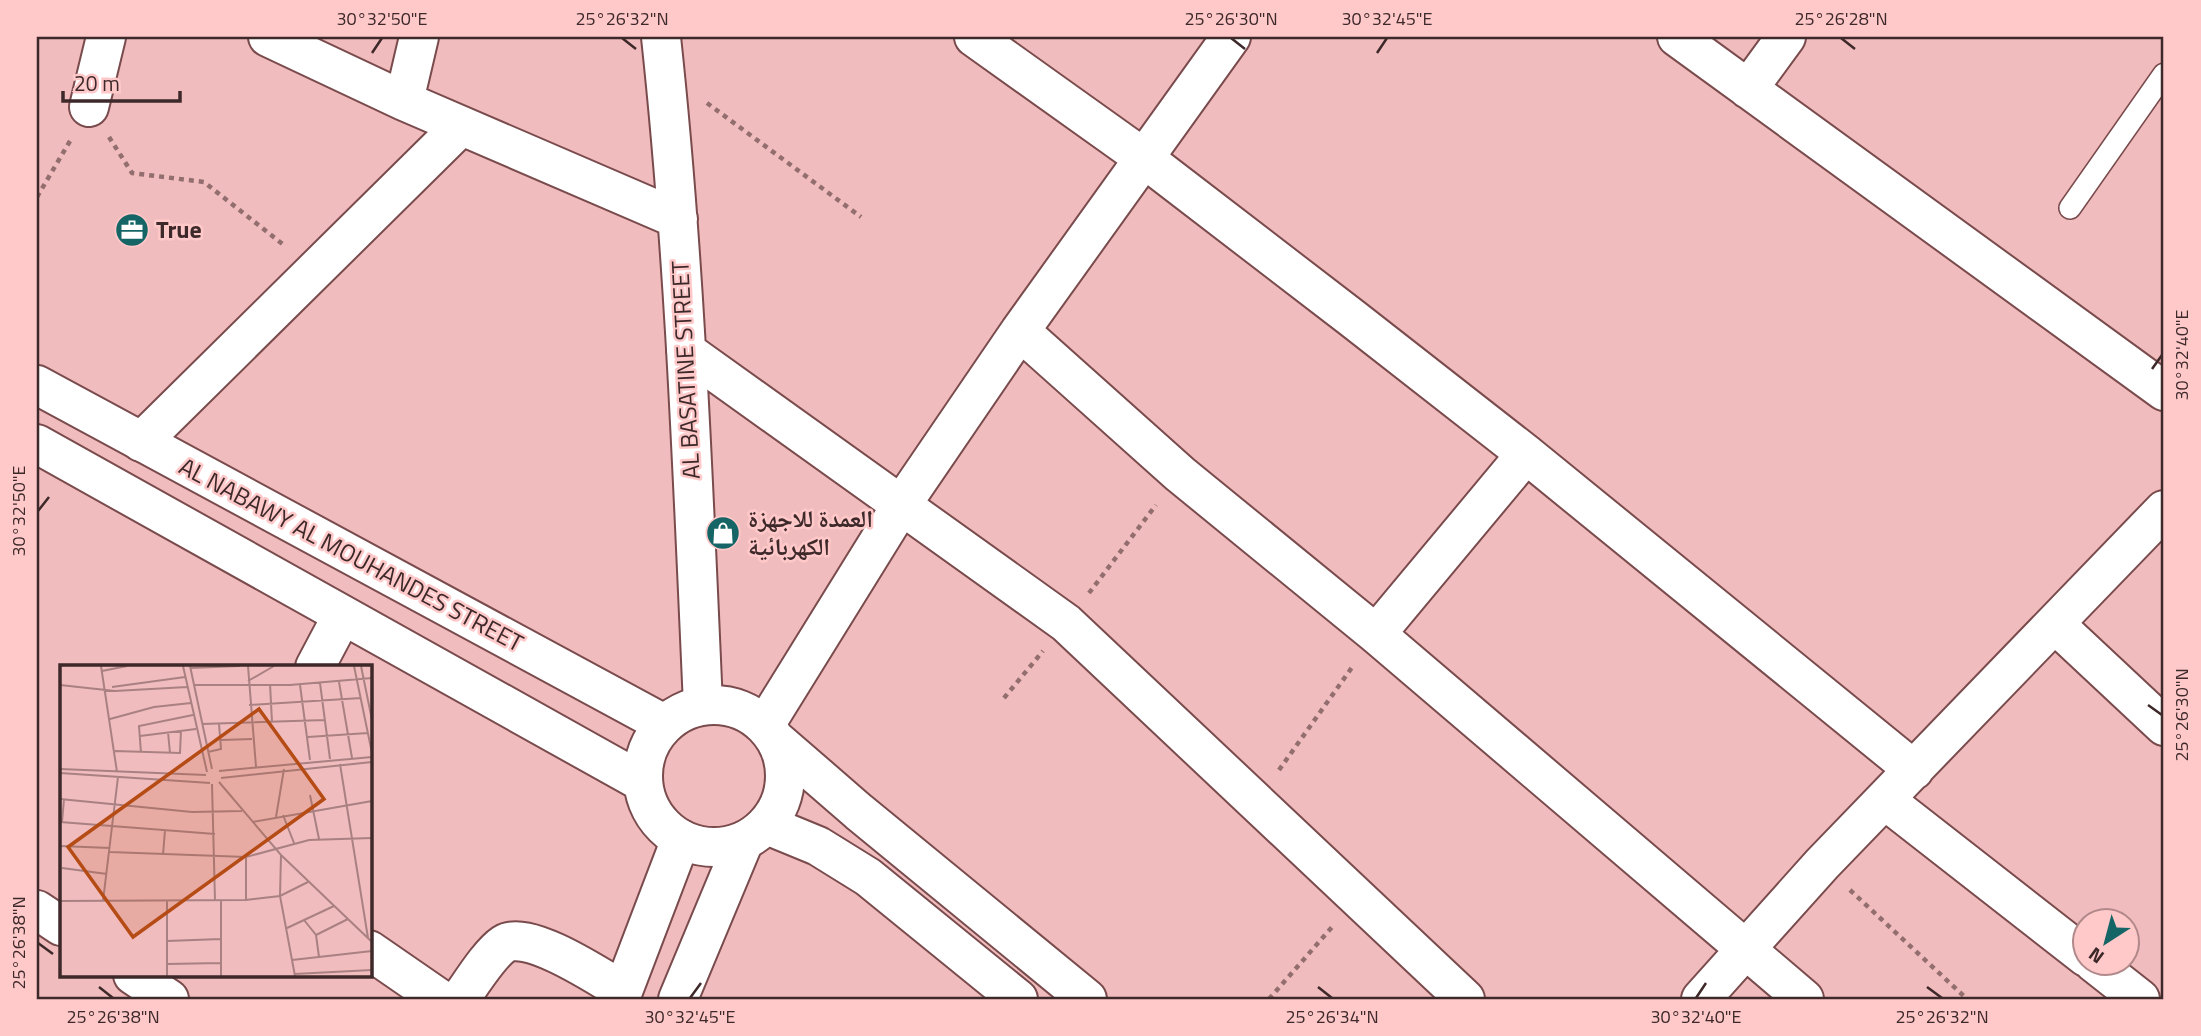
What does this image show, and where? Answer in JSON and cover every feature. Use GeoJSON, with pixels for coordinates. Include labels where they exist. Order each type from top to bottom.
{"type":"FeatureCollection","features":[{"type":"Feature","properties":{"kind":"street"},"geometry":{"type":"LineString","coordinates":[[89,107],[106,37]]}},
{"type":"Feature","properties":{"kind":"street"},"geometry":{"type":"LineString","coordinates":[[268,37],[404,101],[678,219]]}},
{"type":"Feature","properties":{"kind":"street"},"geometry":{"type":"LineString","coordinates":[[404,101],[419,37]]}},
{"type":"Feature","properties":{"kind":"street"},"geometry":{"type":"LineString","coordinates":[[974,37],[1145,159],[1526,454],[1914,770]]}},
{"type":"Feature","properties":{"kind":"street"},"geometry":{"type":"LineString","coordinates":[[770,732],[902,504],[1020,331],[1231,37]]}},
{"type":"Feature","properties":{"kind":"street"},"geometry":{"type":"LineString","coordinates":[[1677,37],[2164,391]]}},
{"type":"Feature","properties":{"kind":"street"},"geometry":{"type":"LineString","coordinates":[[1748,89],[1786,37]]}},
{"type":"Feature","properties":{"kind":"street","name":"AL BASATINE STREET"},"geometry":{"type":"LineString","coordinates":[[663,54],[678,219],[703,705]]}},
{"type":"Feature","properties":{"kind":"street"},"geometry":{"type":"LineString","coordinates":[[141,442],[461,125]]}},
{"type":"Feature","properties":{"kind":"street"},"geometry":{"type":"LineString","coordinates":[[1020,331],[1180,474],[1376,635],[1804,999]]}},
{"type":"Feature","properties":{"kind":"street"},"geometry":{"type":"LineString","coordinates":[[686,351],[1066,623],[1465,999]]}},
{"type":"Feature","properties":{"kind":"street","name":"AL NABAWY AL MOUHANDES STREET"},"geometry":{"type":"LineString","coordinates":[[37,385],[664,724]]}},
{"type":"Feature","properties":{"kind":"street"},"geometry":{"type":"LineString","coordinates":[[37,444],[642,782]]}},
{"type":"Feature","properties":{"kind":"street"},"geometry":{"type":"LineString","coordinates":[[1376,635],[1526,454]]}},
{"type":"Feature","properties":{"kind":"street"},"geometry":{"type":"LineString","coordinates":[[1701,999],[1822,864],[2164,510]]}},
{"type":"Feature","properties":{"kind":"street"},"geometry":{"type":"LineString","coordinates":[[316,665],[342,616]]}},
{"type":"Feature","properties":{"kind":"street"},"geometry":{"type":"LineString","coordinates":[[2055,624],[2164,726]]}},
{"type":"Feature","properties":{"kind":"street"},"geometry":{"type":"LineString","coordinates":[[1018,999],[868,877],[818,846],[755,833],[723,847],[701,846],[681,839],[662,824],[648,805],[642,782],[647,750],[664,724],[682,711],[703,705],[725,705],[747,712],[859,812],[1087,999]]}},
{"type":"Feature","properties":{"kind":"street"},"geometry":{"type":"LineString","coordinates":[[678,999],[755,833],[779,807],[786,784],[785,761],[770,732]]}},
{"type":"Feature","properties":{"kind":"street"},"geometry":{"type":"LineString","coordinates":[[1885,800],[2072,947]]}},
{"type":"Feature","properties":{"kind":"street"},"geometry":{"type":"LineString","coordinates":[[460,999],[497,950],[511,941],[536,944],[622,995],[681,839]]}},
{"type":"Feature","properties":{"kind":"street"},"geometry":{"type":"LineString","coordinates":[[37,910],[60,925]]}},
{"type":"Feature","properties":{"kind":"street"},"geometry":{"type":"LineString","coordinates":[[371,951],[440,999]]}},
{"type":"Feature","properties":{"kind":"street"},"geometry":{"type":"LineString","coordinates":[[2111,976],[2140,999]]}},
{"type":"Feature","properties":{"kind":"lane"},"geometry":{"type":"LineString","coordinates":[[2070,208],[2164,74]]}},
{"type":"Feature","properties":{"kind":"path"},"geometry":{"type":"LineString","coordinates":[[663,54],[862,216]]}},
{"type":"Feature","properties":{"kind":"path"},"geometry":{"type":"LineString","coordinates":[[37,197],[89,107],[132,173],[204,182],[316,270]]}},
{"type":"Feature","properties":{"kind":"path"},"geometry":{"type":"LineString","coordinates":[[1003,698],[1066,623],[1180,474]]}},
{"type":"Feature","properties":{"kind":"path"},"geometry":{"type":"LineString","coordinates":[[1255,802],[1376,635]]}},
{"type":"Feature","properties":{"kind":"path"},"geometry":{"type":"LineString","coordinates":[[1822,864],[1967,999]]}},
{"type":"Feature","properties":{"kind":"path"},"geometry":{"type":"LineString","coordinates":[[1269,999],[1357,898]]}},
{"type":"Feature","properties":{"kind":"place","name":"True"},"geometry":{"type":"Point","coordinates":[132,230]}},
{"type":"Feature","properties":{"kind":"place","name":"العمدة للاجهزة الكهربائية"},"geometry":{"type":"Point","coordinates":[723,533]}}]}
